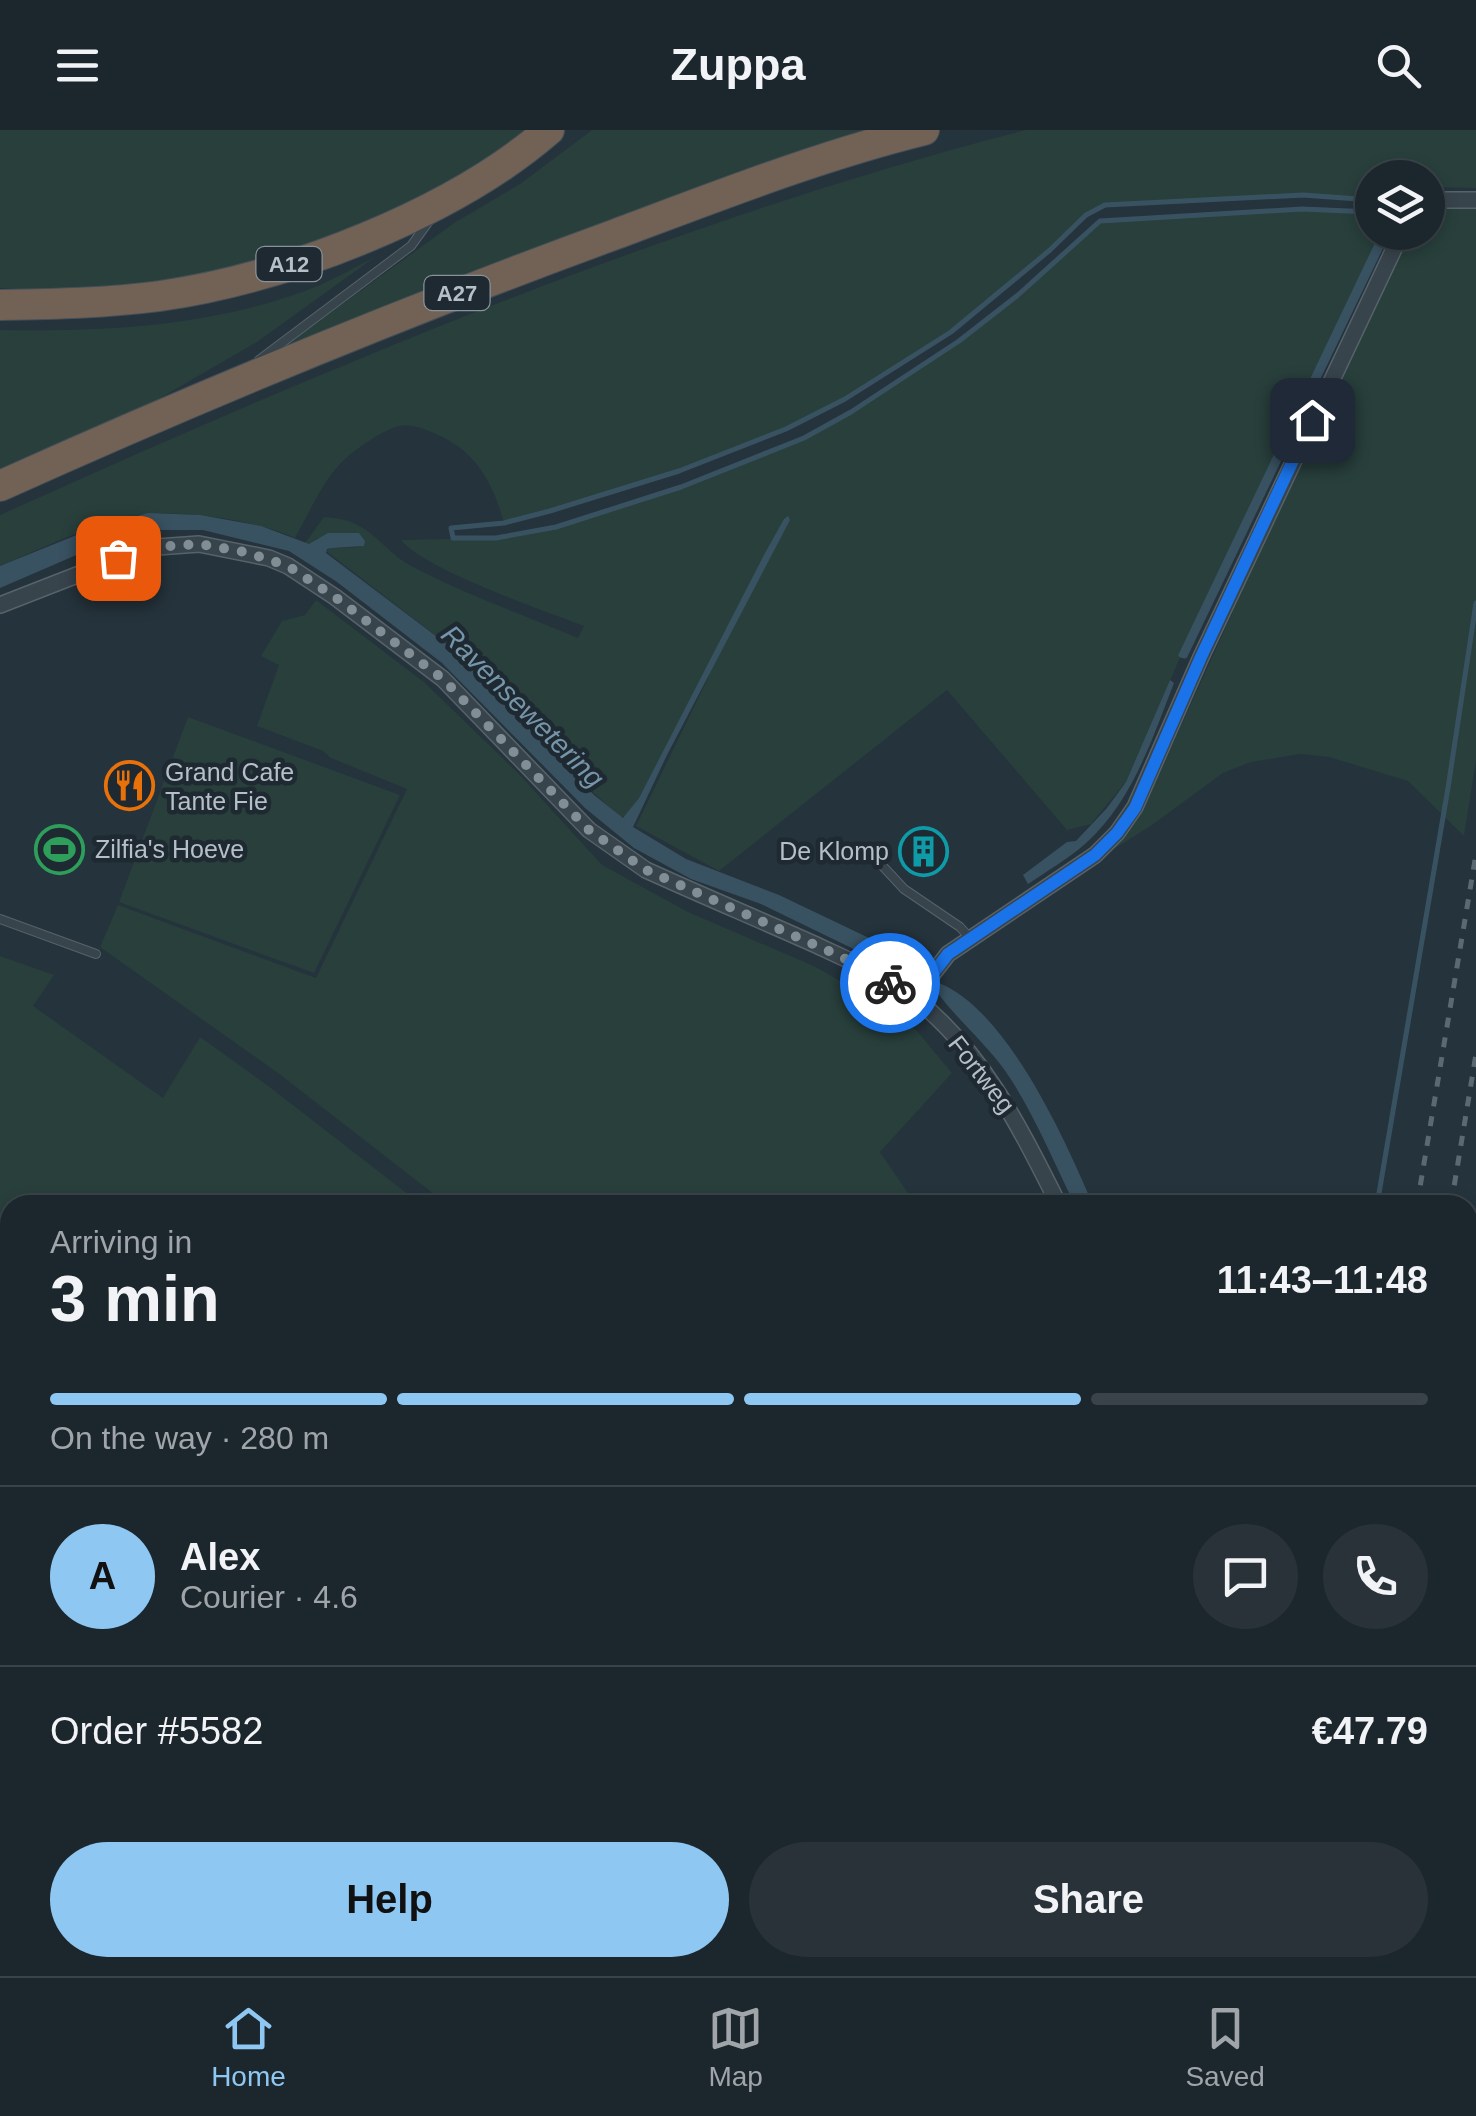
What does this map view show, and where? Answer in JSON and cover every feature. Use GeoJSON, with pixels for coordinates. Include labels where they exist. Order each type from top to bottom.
{"type":"FeatureCollection","features":[{"type":"Feature","properties":{"kind":"highway","name":"A12"},"geometry":{"type":"LineString","coordinates":[[0,305],[83,304],[216,286],[314,256],[444,200],[549,130]]}},
{"type":"Feature","properties":{"kind":"highway","name":"A27"},"geometry":{"type":"LineString","coordinates":[[0,486],[498,277],[700,201],[924,130]]}},
{"type":"Feature","properties":{"kind":"street"},"geometry":{"type":"LineString","coordinates":[[1445,200],[1476,200]]}},
{"type":"Feature","properties":{"kind":"street"},"geometry":{"type":"LineString","coordinates":[[914,998],[948,954],[1095,855],[1135,808],[1201,657],[1393,250]]}},
{"type":"Feature","properties":{"kind":"street","name":"Fortweg"},"geometry":{"type":"LineString","coordinates":[[0,605],[118,558],[157,547],[199,544],[269,558],[288,566],[443,679],[589,830],[646,870],[840,956],[914,998],[992,1080],[1016,1118],[1054,1195]]}},
{"type":"Feature","properties":{"kind":"lane"},"geometry":{"type":"LineString","coordinates":[[225,389],[272,349],[411,246],[444,200]]}},
{"type":"Feature","properties":{"kind":"lane"},"geometry":{"type":"LineString","coordinates":[[878,860],[904,888],[971,939]]}},
{"type":"Feature","properties":{"kind":"lane"},"geometry":{"type":"LineString","coordinates":[[0,919],[96,954]]}},
{"type":"Feature","properties":{"kind":"green space"},"geometry":{"type":"Polygon","coordinates":[[[0,130],[532,130],[426,195],[348,232],[269,261],[151,283],[17,289],[0,288],[0,130]]]}},
{"type":"Feature","properties":{"kind":"green space"},"geometry":{"type":"Polygon","coordinates":[[[592,130],[883,130],[260,364],[454,223],[520,184],[592,130]]]}},
{"type":"Feature","properties":{"kind":"green space"},"geometry":{"type":"Polygon","coordinates":[[[1026,130],[1476,130],[1476,188],[1445,187],[1445,160],[1355,160],[1355,199],[1303,195],[1105,205],[960,326],[894,369],[788,426],[621,490],[504,523],[488,482],[462,449],[436,434],[403,425],[370,440],[337,467],[295,538],[214,517],[147,514],[96,526],[0,566],[0,515],[251,404],[505,300],[763,207],[1026,130]]]}},
{"type":"Feature","properties":{"kind":"green space"},"geometry":{"type":"Polygon","coordinates":[[[1445,207],[1476,209],[1476,760],[1464,836],[1408,781],[1329,757],[1300,754],[1251,762],[1223,773],[1081,870],[1131,821],[1153,788],[1285,496],[1403,250],[1445,250],[1445,207]]]}},
{"type":"Feature","properties":{"kind":"green space"},"geometry":{"type":"Polygon","coordinates":[[[1302,209],[1355,211],[1355,250],[1375,250],[1195,623],[1126,782],[1091,824],[1067,830],[947,690],[719,871],[636,826],[709,676],[703,675],[639,798],[628,815],[621,818],[568,769],[457,652],[326,551],[361,547],[318,538],[311,544],[305,543],[324,517],[354,523],[415,568],[578,638],[584,626],[459,576],[414,552],[401,540],[496,538],[556,527],[648,499],[787,446],[851,412],[958,341],[1018,295],[1100,221],[1302,209]]]}},
{"type":"Feature","properties":{"kind":"green space"},"geometry":{"type":"Polygon","coordinates":[[[375,257],[257,342],[100,433],[0,478],[0,330],[81,330],[203,318],[282,299],[375,257]]]}},
{"type":"Feature","properties":{"kind":"green space"},"geometry":{"type":"Polygon","coordinates":[[[316,600],[424,682],[519,774],[602,865],[688,912],[816,967],[917,1031],[952,1073],[880,1152],[909,1195],[435,1195],[278,1073],[100,947],[118,905],[316,978],[407,789],[257,726],[279,665],[261,656],[282,621],[305,615],[316,600]]]}},
{"type":"Feature","properties":{"kind":"green space"},"geometry":{"type":"Polygon","coordinates":[[[188,717],[400,795],[314,973],[119,902],[188,717]]]}},
{"type":"Feature","properties":{"kind":"green space"},"geometry":{"type":"Polygon","coordinates":[[[0,956],[54,975],[33,1006],[163,1098],[200,1037],[409,1195],[0,1195],[0,956]]]}},
{"type":"Feature","properties":{"kind":"water"},"geometry":{"type":"Polygon","coordinates":[[[148,513],[200,515],[261,526],[309,544],[328,533],[359,533],[364,546],[332,548],[326,553],[457,652],[594,795],[623,818],[639,798],[765,553],[788,516],[790,520],[633,827],[686,859],[779,895],[911,958],[916,970],[903,973],[761,904],[691,879],[634,848],[585,808],[442,663],[337,582],[289,551],[203,530],[153,530],[88,550],[0,588],[0,566],[94,528],[148,513]]]}},
{"type":"Feature","properties":{"kind":"water"},"geometry":{"type":"Polygon","coordinates":[[[1170,680],[1174,683],[1148,748],[1116,809],[1085,844],[1028,884],[1023,875],[1067,842],[1076,841],[1126,782],[1170,680]]]}},
{"type":"Feature","properties":{"kind":"water"},"geometry":{"type":"Polygon","coordinates":[[[939,983],[964,998],[1010,1048],[1050,1113],[1089,1195],[1070,1195],[1016,1088],[998,1061],[935,989],[939,983]]]}},
{"type":"Feature","properties":{"kind":"waterway"},"geometry":{"type":"LineString","coordinates":[[1355,199],[1303,195],[1105,205],[1086,215],[951,332],[845,399],[786,429],[679,471],[504,523],[451,528],[453,538],[496,538],[556,527],[681,487],[804,438],[959,341],[1018,295],[1100,221],[1302,209],[1355,211]]}},
{"type":"Feature","properties":{"kind":"waterway"},"geometry":{"type":"LineString","coordinates":[[1374,250],[1181,655],[1185,656],[1379,250]]}},
{"type":"Feature","properties":{"kind":"waterway"},"geometry":{"type":"LineString","coordinates":[[1379,1195],[1476,603]]}},
{"type":"Feature","properties":{"kind":"railway"},"geometry":{"type":"LineString","coordinates":[[1419,1195],[1476,854]]}},
{"type":"Feature","properties":{"kind":"railway"},"geometry":{"type":"LineString","coordinates":[[1453,1195],[1476,1054]]}},
{"type":"Feature","properties":{"kind":"way so far"},"geometry":{"type":"LineString","coordinates":[[118,558],[157,547],[199,544],[245,552],[288,566],[443,679],[558,800],[617,850],[646,870],[840,956],[890,983]]}},
{"type":"Feature","properties":{"kind":"place","name":"Grand Cafe Tante Fie"},"geometry":{"type":"Point","coordinates":[130,786]}},
{"type":"Feature","properties":{"kind":"place","name":"Zilfia's Hoeve"},"geometry":{"type":"Point","coordinates":[60,849]}},
{"type":"Feature","properties":{"kind":"place","name":"De Klomp"},"geometry":{"type":"Point","coordinates":[924,851]}},
{"type":"Feature","properties":{"kind":"route"},"geometry":{"type":"LineString","coordinates":[[890,983],[914,998],[948,954],[1068,876],[1117,833],[1135,808],[1312,420]]}},
{"type":"Feature","properties":{"kind":"water label","name":"Ravensewetering"},"geometry":{"type":"Point","coordinates":[523,706]}}]}
